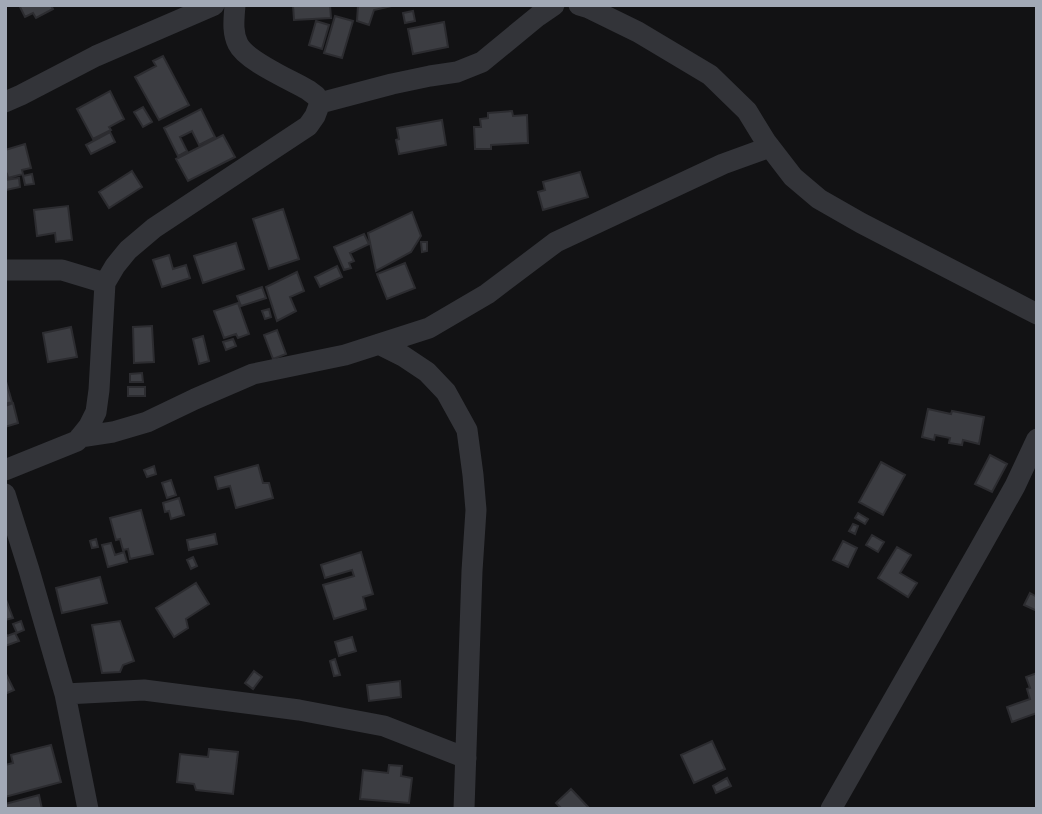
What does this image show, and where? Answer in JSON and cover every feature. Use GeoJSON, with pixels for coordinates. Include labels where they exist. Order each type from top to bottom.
{"type":"FeatureCollection","features":[{"type":"Feature","properties":{"kind":"street"},"geometry":{"type":"LineString","coordinates":[[5,102],[96,56],[214,5]]}},
{"type":"Feature","properties":{"kind":"street"},"geometry":{"type":"LineString","coordinates":[[234,5],[233,28],[238,45],[246,56],[308,90],[320,103]]}},
{"type":"Feature","properties":{"kind":"street"},"geometry":{"type":"LineString","coordinates":[[5,470],[77,441],[89,426],[96,412],[99,390],[105,283],[128,250],[154,228],[308,126],[320,103],[392,83],[457,72],[482,62],[554,5]]}},
{"type":"Feature","properties":{"kind":"street"},"geometry":{"type":"LineString","coordinates":[[579,5],[638,32],[710,75],[747,111],[793,177],[819,199],[1037,314]]}},
{"type":"Feature","properties":{"kind":"street"},"geometry":{"type":"LineString","coordinates":[[80,437],[113,432],[147,422],[253,374],[345,355],[429,328],[488,294],[556,242],[723,164],[770,147]]}},
{"type":"Feature","properties":{"kind":"street"},"geometry":{"type":"LineString","coordinates":[[5,270],[62,270],[105,283]]}},
{"type":"Feature","properties":{"kind":"street"},"geometry":{"type":"LineString","coordinates":[[379,344],[427,372],[446,392],[467,430],[476,510],[464,809]]}},
{"type":"Feature","properties":{"kind":"street"},"geometry":{"type":"LineString","coordinates":[[831,809],[1015,486],[1037,439]]}},
{"type":"Feature","properties":{"kind":"street"},"geometry":{"type":"LineString","coordinates":[[5,494],[65,694],[88,809]]}},
{"type":"Feature","properties":{"kind":"street"},"geometry":{"type":"LineString","coordinates":[[65,694],[144,690],[299,710],[384,726],[466,758]]}},
{"type":"Feature","properties":{"kind":"building"},"geometry":{"type":"Polygon","coordinates":[[[19,5],[51,5],[53,9],[36,18],[33,13],[25,17],[19,5]]]}},
{"type":"Feature","properties":{"kind":"building"},"geometry":{"type":"Polygon","coordinates":[[[293,5],[330,5],[331,18],[294,20],[293,5]]]}},
{"type":"Feature","properties":{"kind":"building"},"geometry":{"type":"Polygon","coordinates":[[[358,5],[392,6],[374,10],[369,25],[357,21],[358,5]]]}},
{"type":"Feature","properties":{"kind":"building"},"geometry":{"type":"Polygon","coordinates":[[[413,11],[415,21],[405,23],[403,13],[413,11]]]}},
{"type":"Feature","properties":{"kind":"building"},"geometry":{"type":"Polygon","coordinates":[[[335,16],[353,21],[342,58],[324,53],[335,16]]]}},
{"type":"Feature","properties":{"kind":"building"},"geometry":{"type":"Polygon","coordinates":[[[316,21],[329,25],[322,49],[309,45],[316,21]]]}},
{"type":"Feature","properties":{"kind":"building"},"geometry":{"type":"Polygon","coordinates":[[[444,22],[448,47],[413,54],[408,29],[444,22]]]}},
{"type":"Feature","properties":{"kind":"building"},"geometry":{"type":"Polygon","coordinates":[[[163,56],[189,105],[159,120],[135,77],[156,66],[153,61],[163,56]]]}},
{"type":"Feature","properties":{"kind":"building"},"geometry":{"type":"Polygon","coordinates":[[[110,91],[124,119],[109,127],[111,130],[93,139],[77,109],[110,91]]]}},
{"type":"Feature","properties":{"kind":"building"},"geometry":{"type":"Polygon","coordinates":[[[143,107],[152,122],[143,127],[134,112],[143,107]]]}},
{"type":"Feature","properties":{"kind":"building"},"geometry":{"type":"Polygon","coordinates":[[[201,109],[215,137],[199,145],[192,131],[180,137],[187,151],[178,156],[164,128],[201,109]]]}},
{"type":"Feature","properties":{"kind":"building"},"geometry":{"type":"Polygon","coordinates":[[[512,111],[513,116],[527,115],[528,143],[491,145],[491,149],[475,149],[474,127],[481,127],[480,119],[488,118],[488,113],[512,111]]]}},
{"type":"Feature","properties":{"kind":"building"},"geometry":{"type":"Polygon","coordinates":[[[442,120],[446,145],[399,154],[397,128],[442,120]]]}},
{"type":"Feature","properties":{"kind":"building"},"geometry":{"type":"Polygon","coordinates":[[[110,132],[115,142],[91,154],[86,145],[110,132]]]}},
{"type":"Feature","properties":{"kind":"building"},"geometry":{"type":"Polygon","coordinates":[[[223,135],[235,157],[188,181],[176,159],[223,135]]]}},
{"type":"Feature","properties":{"kind":"building"},"geometry":{"type":"Polygon","coordinates":[[[25,144],[31,168],[22,170],[23,174],[8,178],[7,174],[5,175],[5,150],[25,144]]]}},
{"type":"Feature","properties":{"kind":"building"},"geometry":{"type":"Polygon","coordinates":[[[132,171],[142,187],[109,208],[99,192],[132,171]]]}},
{"type":"Feature","properties":{"kind":"building"},"geometry":{"type":"Polygon","coordinates":[[[580,172],[588,197],[543,210],[538,192],[545,190],[543,182],[580,172]]]}},
{"type":"Feature","properties":{"kind":"building"},"geometry":{"type":"Polygon","coordinates":[[[32,174],[34,184],[25,185],[23,176],[32,174]]]}},
{"type":"Feature","properties":{"kind":"building"},"geometry":{"type":"Polygon","coordinates":[[[19,178],[20,187],[6,190],[5,180],[19,178]]]}},
{"type":"Feature","properties":{"kind":"building"},"geometry":{"type":"Polygon","coordinates":[[[68,206],[72,240],[56,242],[55,233],[37,236],[34,210],[68,206]]]}},
{"type":"Feature","properties":{"kind":"building"},"geometry":{"type":"Polygon","coordinates":[[[283,209],[299,259],[269,269],[253,219],[283,209]]]}},
{"type":"Feature","properties":{"kind":"building"},"geometry":{"type":"Polygon","coordinates":[[[412,212],[421,236],[411,252],[376,271],[368,233],[412,212]]]}},
{"type":"Feature","properties":{"kind":"building"},"geometry":{"type":"Polygon","coordinates":[[[364,234],[369,244],[350,253],[354,261],[349,263],[351,268],[344,270],[334,247],[364,234]]]}},
{"type":"Feature","properties":{"kind":"building"},"geometry":{"type":"Polygon","coordinates":[[[421,242],[427,242],[427,251],[422,252],[421,242]]]}},
{"type":"Feature","properties":{"kind":"building"},"geometry":{"type":"Polygon","coordinates":[[[236,243],[244,269],[203,283],[194,256],[236,243]]]}},
{"type":"Feature","properties":{"kind":"building"},"geometry":{"type":"Polygon","coordinates":[[[169,255],[173,269],[186,265],[190,278],[162,287],[153,260],[169,255]]]}},
{"type":"Feature","properties":{"kind":"building"},"geometry":{"type":"Polygon","coordinates":[[[405,263],[415,288],[387,299],[377,274],[405,263]]]}},
{"type":"Feature","properties":{"kind":"building"},"geometry":{"type":"Polygon","coordinates":[[[337,266],[342,277],[320,287],[315,277],[337,266]]]}},
{"type":"Feature","properties":{"kind":"building"},"geometry":{"type":"Polygon","coordinates":[[[297,272],[304,291],[290,297],[296,311],[277,321],[266,287],[297,272]]]}},
{"type":"Feature","properties":{"kind":"building"},"geometry":{"type":"Polygon","coordinates":[[[262,287],[266,298],[241,306],[237,296],[262,287]]]}},
{"type":"Feature","properties":{"kind":"building"},"geometry":{"type":"Polygon","coordinates":[[[238,303],[249,334],[238,338],[236,334],[224,338],[214,311],[238,303]]]}},
{"type":"Feature","properties":{"kind":"building"},"geometry":{"type":"Polygon","coordinates":[[[269,309],[271,317],[265,319],[262,311],[269,309]]]}},
{"type":"Feature","properties":{"kind":"building"},"geometry":{"type":"Polygon","coordinates":[[[152,326],[154,362],[134,363],[133,327],[152,326]]]}},
{"type":"Feature","properties":{"kind":"building"},"geometry":{"type":"Polygon","coordinates":[[[71,327],[77,357],[48,362],[43,333],[71,327]]]}},
{"type":"Feature","properties":{"kind":"building"},"geometry":{"type":"Polygon","coordinates":[[[277,330],[286,354],[273,359],[264,335],[277,330]]]}},
{"type":"Feature","properties":{"kind":"building"},"geometry":{"type":"Polygon","coordinates":[[[203,336],[209,361],[199,364],[193,339],[203,336]]]}},
{"type":"Feature","properties":{"kind":"building"},"geometry":{"type":"Polygon","coordinates":[[[233,339],[236,346],[226,350],[223,342],[233,339]]]}},
{"type":"Feature","properties":{"kind":"building"},"geometry":{"type":"Polygon","coordinates":[[[142,373],[143,382],[130,382],[130,374],[142,373]]]}},
{"type":"Feature","properties":{"kind":"building"},"geometry":{"type":"Polygon","coordinates":[[[5,378],[12,402],[5,404],[5,378]]]}},
{"type":"Feature","properties":{"kind":"building"},"geometry":{"type":"Polygon","coordinates":[[[128,387],[145,387],[145,396],[128,396],[128,387]]]}},
{"type":"Feature","properties":{"kind":"building"},"geometry":{"type":"Polygon","coordinates":[[[13,403],[18,423],[5,427],[5,406],[13,403]]]}},
{"type":"Feature","properties":{"kind":"building"},"geometry":{"type":"Polygon","coordinates":[[[928,409],[984,417],[979,444],[963,440],[962,445],[949,443],[950,438],[935,435],[934,440],[922,437],[928,409]]]}},
{"type":"Feature","properties":{"kind":"building"},"geometry":{"type":"Polygon","coordinates":[[[990,455],[1007,464],[992,492],[975,484],[990,455]]]}},
{"type":"Feature","properties":{"kind":"building"},"geometry":{"type":"Polygon","coordinates":[[[881,462],[905,475],[883,515],[859,502],[881,462]]]}},
{"type":"Feature","properties":{"kind":"building"},"geometry":{"type":"Polygon","coordinates":[[[258,465],[263,483],[269,483],[273,498],[236,508],[230,486],[218,489],[215,477],[258,465]]]}},
{"type":"Feature","properties":{"kind":"building"},"geometry":{"type":"Polygon","coordinates":[[[154,466],[156,474],[147,477],[144,470],[154,466]]]}},
{"type":"Feature","properties":{"kind":"building"},"geometry":{"type":"Polygon","coordinates":[[[171,480],[176,495],[167,498],[162,483],[171,480]]]}},
{"type":"Feature","properties":{"kind":"building"},"geometry":{"type":"Polygon","coordinates":[[[179,498],[184,515],[171,519],[169,511],[165,512],[163,503],[179,498]]]}},
{"type":"Feature","properties":{"kind":"building"},"geometry":{"type":"Polygon","coordinates":[[[141,510],[153,554],[130,559],[128,549],[123,550],[120,539],[116,540],[110,518],[141,510]]]}},
{"type":"Feature","properties":{"kind":"building"},"geometry":{"type":"Polygon","coordinates":[[[858,513],[868,519],[865,524],[855,518],[858,513]]]}},
{"type":"Feature","properties":{"kind":"building"},"geometry":{"type":"Polygon","coordinates":[[[853,524],[858,526],[855,534],[849,531],[853,524]]]}},
{"type":"Feature","properties":{"kind":"building"},"geometry":{"type":"Polygon","coordinates":[[[215,534],[217,544],[189,550],[187,540],[215,534]]]}},
{"type":"Feature","properties":{"kind":"building"},"geometry":{"type":"Polygon","coordinates":[[[872,535],[884,542],[878,552],[866,545],[872,535]]]}},
{"type":"Feature","properties":{"kind":"building"},"geometry":{"type":"Polygon","coordinates":[[[96,539],[98,547],[92,548],[90,541],[96,539]]]}},
{"type":"Feature","properties":{"kind":"building"},"geometry":{"type":"Polygon","coordinates":[[[843,541],[857,548],[848,567],[833,560],[843,541]]]}},
{"type":"Feature","properties":{"kind":"building"},"geometry":{"type":"Polygon","coordinates":[[[111,543],[115,555],[124,552],[127,562],[108,567],[102,545],[111,543]]]}},
{"type":"Feature","properties":{"kind":"building"},"geometry":{"type":"Polygon","coordinates":[[[897,547],[911,555],[900,573],[917,583],[908,597],[878,578],[897,547]]]}},
{"type":"Feature","properties":{"kind":"building"},"geometry":{"type":"Polygon","coordinates":[[[361,552],[373,594],[363,597],[366,609],[334,619],[323,585],[354,576],[352,570],[325,578],[321,565],[361,552]]]}},
{"type":"Feature","properties":{"kind":"building"},"geometry":{"type":"Polygon","coordinates":[[[193,557],[197,566],[191,569],[187,560],[193,557]]]}},
{"type":"Feature","properties":{"kind":"building"},"geometry":{"type":"Polygon","coordinates":[[[100,577],[107,603],[62,613],[56,588],[100,577]]]}},
{"type":"Feature","properties":{"kind":"building"},"geometry":{"type":"Polygon","coordinates":[[[196,583],[209,604],[186,619],[188,628],[174,637],[156,608],[196,583]]]}},
{"type":"Feature","properties":{"kind":"building"},"geometry":{"type":"Polygon","coordinates":[[[1030,593],[1037,597],[1037,611],[1024,605],[1030,593]]]}},
{"type":"Feature","properties":{"kind":"building"},"geometry":{"type":"Polygon","coordinates":[[[5,597],[13,618],[5,620],[5,597]]]}},
{"type":"Feature","properties":{"kind":"building"},"geometry":{"type":"Polygon","coordinates":[[[21,621],[24,630],[17,633],[13,624],[21,621]]]}},
{"type":"Feature","properties":{"kind":"building"},"geometry":{"type":"Polygon","coordinates":[[[120,621],[134,661],[123,665],[120,672],[102,673],[92,625],[120,621]]]}},
{"type":"Feature","properties":{"kind":"building"},"geometry":{"type":"Polygon","coordinates":[[[5,632],[7,636],[15,633],[19,641],[5,646],[5,632]]]}},
{"type":"Feature","properties":{"kind":"building"},"geometry":{"type":"Polygon","coordinates":[[[352,637],[356,651],[339,656],[335,642],[352,637]]]}},
{"type":"Feature","properties":{"kind":"building"},"geometry":{"type":"Polygon","coordinates":[[[335,659],[340,675],[334,676],[330,661],[335,659]]]}},
{"type":"Feature","properties":{"kind":"building"},"geometry":{"type":"Polygon","coordinates":[[[254,671],[262,677],[253,689],[245,683],[254,671]]]}},
{"type":"Feature","properties":{"kind":"building"},"geometry":{"type":"Polygon","coordinates":[[[5,672],[14,690],[5,694],[5,672]]]}},
{"type":"Feature","properties":{"kind":"building"},"geometry":{"type":"Polygon","coordinates":[[[1037,673],[1037,713],[1012,722],[1007,707],[1030,699],[1026,677],[1037,673]]]}},
{"type":"Feature","properties":{"kind":"building"},"geometry":{"type":"Polygon","coordinates":[[[400,681],[401,697],[369,701],[367,685],[400,681]]]}},
{"type":"Feature","properties":{"kind":"building"},"geometry":{"type":"Polygon","coordinates":[[[712,741],[725,769],[694,783],[681,755],[712,741]]]}},
{"type":"Feature","properties":{"kind":"building"},"geometry":{"type":"Polygon","coordinates":[[[51,745],[61,782],[5,797],[5,765],[13,763],[11,755],[51,745]]]}},
{"type":"Feature","properties":{"kind":"building"},"geometry":{"type":"Polygon","coordinates":[[[209,749],[238,752],[233,794],[196,790],[194,784],[177,782],[180,754],[208,757],[209,749]]]}},
{"type":"Feature","properties":{"kind":"building"},"geometry":{"type":"Polygon","coordinates":[[[389,765],[402,766],[401,776],[412,778],[409,803],[360,799],[363,770],[388,773],[389,765]]]}},
{"type":"Feature","properties":{"kind":"building"},"geometry":{"type":"Polygon","coordinates":[[[727,778],[731,786],[716,793],[713,786],[727,778]]]}},
{"type":"Feature","properties":{"kind":"building"},"geometry":{"type":"Polygon","coordinates":[[[571,789],[590,809],[558,809],[560,807],[556,803],[571,789]]]}},
{"type":"Feature","properties":{"kind":"building"},"geometry":{"type":"Polygon","coordinates":[[[39,795],[42,809],[5,809],[5,804],[39,795]]]}}]}
